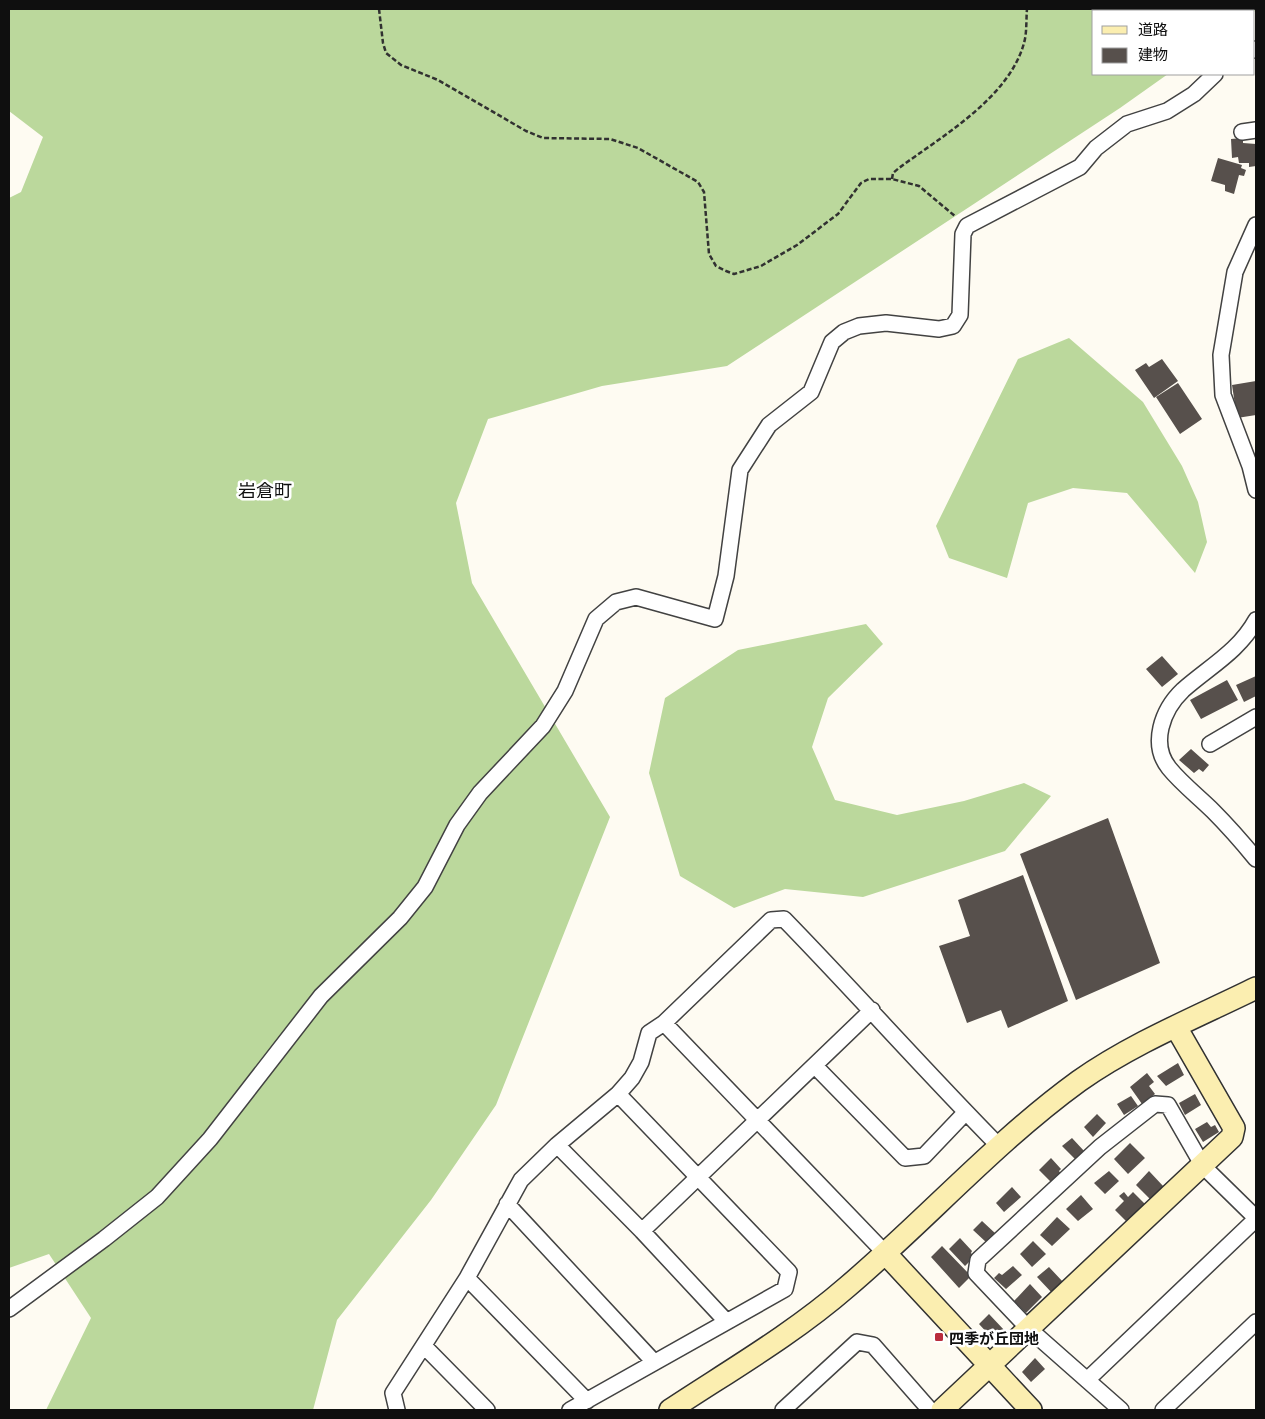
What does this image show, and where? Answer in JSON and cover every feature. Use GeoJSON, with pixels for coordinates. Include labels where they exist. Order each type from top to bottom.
{"type":"FeatureCollection","features":[{"type":"Feature","properties":{"kind":"street"},"geometry":{"type":"LineString","coordinates":[[9,1309],[104,1240],[157,1197],[210,1139],[321,996],[400,918],[426,887],[457,825],[480,793],[544,726],[565,691],[596,619],[616,602],[636,597],[715,619],[726,576],[740,470],[769,425],[811,392],[832,342],[844,332],[859,326],[886,323],[940,329],[954,326],[960,315],[962,234],[967,226],[1080,167],[1096,148],[1127,124],[1167,111],[1194,94],[1214,75]]}},
{"type":"Feature","properties":{"kind":"street"},"geometry":{"type":"LineString","coordinates":[[1256,226],[1235,272],[1221,355],[1223,394],[1250,466],[1256,490]]}},
{"type":"Feature","properties":{"kind":"street"},"geometry":{"type":"LineString","coordinates":[[1256,620],[1249,633],[1228,654],[1182,692],[1166,712],[1159,729],[1161,753],[1169,768],[1225,823],[1256,859]]}},
{"type":"Feature","properties":{"kind":"street"},"geometry":{"type":"LineString","coordinates":[[1210,744],[1256,717]]}},
{"type":"Feature","properties":{"kind":"street"},"geometry":{"type":"LineString","coordinates":[[397,1410],[394,1393],[467,1278],[521,1180],[556,1145],[618,1094],[641,1062],[649,1033],[664,1023],[770,920],[784,919],[872,1010],[965,1113],[999,1146]]}},
{"type":"Feature","properties":{"kind":"street"},"geometry":{"type":"LineString","coordinates":[[670,1410],[811,1316],[886,1254],[999,1146],[1080,1080],[1120,1055],[1256,988]]}},
{"type":"Feature","properties":{"kind":"street"},"geometry":{"type":"LineString","coordinates":[[642,1231],[872,1010]]}},
{"type":"Feature","properties":{"kind":"street"},"geometry":{"type":"LineString","coordinates":[[664,1023],[886,1254],[988,1366],[1031,1410]]}},
{"type":"Feature","properties":{"kind":"street"},"geometry":{"type":"LineString","coordinates":[[942,1410],[1232,1137],[1234,1128],[1176,1028]]}},
{"type":"Feature","properties":{"kind":"street"},"geometry":{"type":"LineString","coordinates":[[815,1066],[905,1158],[924,1156],[965,1113]]}},
{"type":"Feature","properties":{"kind":"street"},"geometry":{"type":"LineString","coordinates":[[570,1410],[725,1320],[785,1289],[790,1272],[698,1179],[618,1094]]}},
{"type":"Feature","properties":{"kind":"street"},"geometry":{"type":"LineString","coordinates":[[1087,1380],[1256,1218],[1203,1166],[1168,1105],[1155,1104],[1100,1147],[978,1260],[976,1273],[1028,1328],[1121,1410]]}},
{"type":"Feature","properties":{"kind":"street"},"geometry":{"type":"LineString","coordinates":[[556,1145],[642,1231],[725,1320]]}},
{"type":"Feature","properties":{"kind":"street"},"geometry":{"type":"LineString","coordinates":[[507,1204],[654,1362]]}},
{"type":"Feature","properties":{"kind":"street"},"geometry":{"type":"LineString","coordinates":[[467,1278],[587,1401]]}},
{"type":"Feature","properties":{"kind":"street"},"geometry":{"type":"LineString","coordinates":[[1163,1410],[1256,1322]]}},
{"type":"Feature","properties":{"kind":"street"},"geometry":{"type":"LineString","coordinates":[[783,1410],[857,1342],[873,1345],[930,1410]]}},
{"type":"Feature","properties":{"kind":"street"},"geometry":{"type":"LineString","coordinates":[[424,1346],[487,1410]]}},
{"type":"Feature","properties":{"kind":"path"},"geometry":{"type":"LineString","coordinates":[[379,9],[382,43],[386,52],[401,66],[438,80],[526,131],[543,138],[610,139],[638,148],[698,182],[704,192],[709,254],[716,266],[734,274],[761,266],[797,245],[838,214],[864,181],[892,179],[919,186],[967,226]]}},
{"type":"Feature","properties":{"kind":"path"},"geometry":{"type":"LineString","coordinates":[[892,179],[893,173],[898,168],[977,108],[1001,86],[1016,64],[1024,42],[1027,9]]}},
{"type":"Feature","properties":{"kind":"green space"},"geometry":{"type":"Polygon","coordinates":[[[9,9],[1256,9],[1092,10],[1092,75],[1167,75],[1120,108],[727,366],[602,386],[488,419],[456,503],[472,583],[610,817],[496,1105],[431,1200],[337,1320],[313,1410],[46,1410],[91,1318],[49,1254],[9,1268],[9,198],[21,192],[43,137],[9,111],[9,9]]]}},
{"type":"Feature","properties":{"kind":"green space"},"geometry":{"type":"Polygon","coordinates":[[[1069,338],[1143,402],[1182,466],[1198,502],[1207,542],[1195,573],[1127,493],[1073,488],[1028,503],[1007,578],[949,558],[936,526],[1018,359],[1069,338]]]}},
{"type":"Feature","properties":{"kind":"green space"},"geometry":{"type":"Polygon","coordinates":[[[866,624],[883,644],[828,698],[812,747],[835,800],[897,815],[964,801],[1024,783],[1051,796],[1005,851],[863,897],[785,889],[734,908],[680,876],[649,773],[665,698],[738,650],[866,624]]]}},
{"type":"Feature","properties":{"kind":"building"},"geometry":{"type":"Polygon","coordinates":[[[1243,138],[1243,143],[1256,144],[1256,166],[1249,167],[1249,163],[1239,163],[1238,157],[1232,158],[1231,139],[1243,138]]]}},
{"type":"Feature","properties":{"kind":"building"},"geometry":{"type":"Polygon","coordinates":[[[1218,158],[1242,165],[1241,168],[1246,170],[1244,176],[1239,175],[1234,194],[1225,191],[1225,185],[1211,181],[1218,158]]]}},
{"type":"Feature","properties":{"kind":"building"},"geometry":{"type":"Polygon","coordinates":[[[1162,359],[1178,381],[1154,398],[1135,370],[1146,363],[1149,367],[1162,359]]]}},
{"type":"Feature","properties":{"kind":"building"},"geometry":{"type":"Polygon","coordinates":[[[1256,381],[1256,415],[1237,418],[1232,385],[1256,381]]]}},
{"type":"Feature","properties":{"kind":"building"},"geometry":{"type":"Polygon","coordinates":[[[1178,383],[1202,419],[1180,434],[1156,397],[1178,383]]]}},
{"type":"Feature","properties":{"kind":"building"},"geometry":{"type":"Polygon","coordinates":[[[1162,656],[1178,674],[1162,687],[1146,669],[1162,656]]]}},
{"type":"Feature","properties":{"kind":"building"},"geometry":{"type":"Polygon","coordinates":[[[1256,676],[1256,696],[1244,702],[1236,685],[1256,676]]]}},
{"type":"Feature","properties":{"kind":"building"},"geometry":{"type":"Polygon","coordinates":[[[1227,680],[1238,700],[1201,719],[1190,700],[1227,680]]]}},
{"type":"Feature","properties":{"kind":"building"},"geometry":{"type":"Polygon","coordinates":[[[1191,749],[1209,765],[1203,772],[1199,769],[1194,773],[1179,760],[1191,749]]]}},
{"type":"Feature","properties":{"kind":"building"},"geometry":{"type":"Polygon","coordinates":[[[1108,818],[1160,963],[1076,1000],[1020,854],[1108,818]]]}},
{"type":"Feature","properties":{"kind":"building"},"geometry":{"type":"Polygon","coordinates":[[[1023,875],[1068,1001],[1008,1028],[1001,1010],[967,1023],[939,946],[970,936],[958,900],[1023,875]]]}},
{"type":"Feature","properties":{"kind":"building"},"geometry":{"type":"Polygon","coordinates":[[[1178,1063],[1184,1075],[1166,1086],[1157,1076],[1178,1063]]]}},
{"type":"Feature","properties":{"kind":"building"},"geometry":{"type":"Polygon","coordinates":[[[1147,1073],[1154,1082],[1149,1086],[1155,1094],[1142,1104],[1130,1087],[1147,1073]]]}},
{"type":"Feature","properties":{"kind":"building"},"geometry":{"type":"Polygon","coordinates":[[[1195,1094],[1201,1105],[1185,1115],[1179,1103],[1195,1094]]]}},
{"type":"Feature","properties":{"kind":"building"},"geometry":{"type":"Polygon","coordinates":[[[1131,1096],[1138,1106],[1124,1115],[1117,1104],[1131,1096]]]}},
{"type":"Feature","properties":{"kind":"building"},"geometry":{"type":"Polygon","coordinates":[[[1097,1114],[1106,1123],[1093,1137],[1084,1127],[1097,1114]]]}},
{"type":"Feature","properties":{"kind":"building"},"geometry":{"type":"Polygon","coordinates":[[[1207,1122],[1211,1127],[1215,1125],[1219,1132],[1203,1142],[1195,1129],[1207,1122]]]}},
{"type":"Feature","properties":{"kind":"building"},"geometry":{"type":"Polygon","coordinates":[[[1072,1138],[1085,1152],[1076,1160],[1062,1146],[1072,1138]]]}},
{"type":"Feature","properties":{"kind":"building"},"geometry":{"type":"Polygon","coordinates":[[[1130,1143],[1145,1158],[1128,1174],[1114,1159],[1130,1143]]]}},
{"type":"Feature","properties":{"kind":"building"},"geometry":{"type":"Polygon","coordinates":[[[1051,1158],[1061,1169],[1059,1171],[1061,1174],[1052,1183],[1039,1170],[1051,1158]]]}},
{"type":"Feature","properties":{"kind":"building"},"geometry":{"type":"Polygon","coordinates":[[[1109,1171],[1119,1181],[1105,1194],[1094,1183],[1109,1171]]]}},
{"type":"Feature","properties":{"kind":"building"},"geometry":{"type":"Polygon","coordinates":[[[1149,1171],[1164,1187],[1151,1200],[1136,1185],[1149,1171]]]}},
{"type":"Feature","properties":{"kind":"building"},"geometry":{"type":"Polygon","coordinates":[[[1012,1187],[1021,1197],[1004,1212],[996,1203],[1012,1187]]]}},
{"type":"Feature","properties":{"kind":"building"},"geometry":{"type":"Polygon","coordinates":[[[1124,1192],[1128,1197],[1133,1192],[1147,1206],[1127,1222],[1115,1210],[1124,1201],[1119,1196],[1124,1192]]]}},
{"type":"Feature","properties":{"kind":"building"},"geometry":{"type":"Polygon","coordinates":[[[1081,1195],[1093,1209],[1078,1221],[1066,1209],[1081,1195]]]}},
{"type":"Feature","properties":{"kind":"building"},"geometry":{"type":"Polygon","coordinates":[[[1057,1217],[1070,1229],[1052,1246],[1040,1235],[1057,1217]]]}},
{"type":"Feature","properties":{"kind":"building"},"geometry":{"type":"Polygon","coordinates":[[[982,1221],[996,1234],[987,1243],[973,1230],[982,1221]]]}},
{"type":"Feature","properties":{"kind":"building"},"geometry":{"type":"Polygon","coordinates":[[[960,1238],[972,1251],[971,1253],[974,1257],[965,1266],[949,1249],[960,1238]]]}},
{"type":"Feature","properties":{"kind":"building"},"geometry":{"type":"Polygon","coordinates":[[[1033,1241],[1046,1254],[1032,1267],[1020,1254],[1033,1241]]]}},
{"type":"Feature","properties":{"kind":"building"},"geometry":{"type":"Polygon","coordinates":[[[942,1246],[971,1276],[959,1288],[931,1257],[942,1246]]]}},
{"type":"Feature","properties":{"kind":"building"},"geometry":{"type":"Polygon","coordinates":[[[1013,1266],[1022,1275],[1006,1289],[994,1278],[999,1273],[1002,1275],[1013,1266]]]}},
{"type":"Feature","properties":{"kind":"building"},"geometry":{"type":"Polygon","coordinates":[[[1049,1267],[1064,1283],[1053,1294],[1037,1277],[1049,1267]]]}},
{"type":"Feature","properties":{"kind":"building"},"geometry":{"type":"Polygon","coordinates":[[[1030,1284],[1042,1297],[1026,1313],[1014,1301],[1030,1284]]]}},
{"type":"Feature","properties":{"kind":"building"},"geometry":{"type":"Polygon","coordinates":[[[989,1314],[1005,1331],[998,1338],[993,1333],[990,1336],[979,1324],[989,1314]]]}},
{"type":"Feature","properties":{"kind":"building"},"geometry":{"type":"Polygon","coordinates":[[[1035,1358],[1045,1369],[1031,1382],[1022,1372],[1035,1358]]]}},
{"type":"Feature","properties":{"kind":"place","name":"四季が丘団地"},"geometry":{"type":"Point","coordinates":[939,1337]}},
{"type":"Feature","properties":{"kind":"district","name":"岩倉町"},"geometry":{"type":"Point","coordinates":[265,489]}}]}
